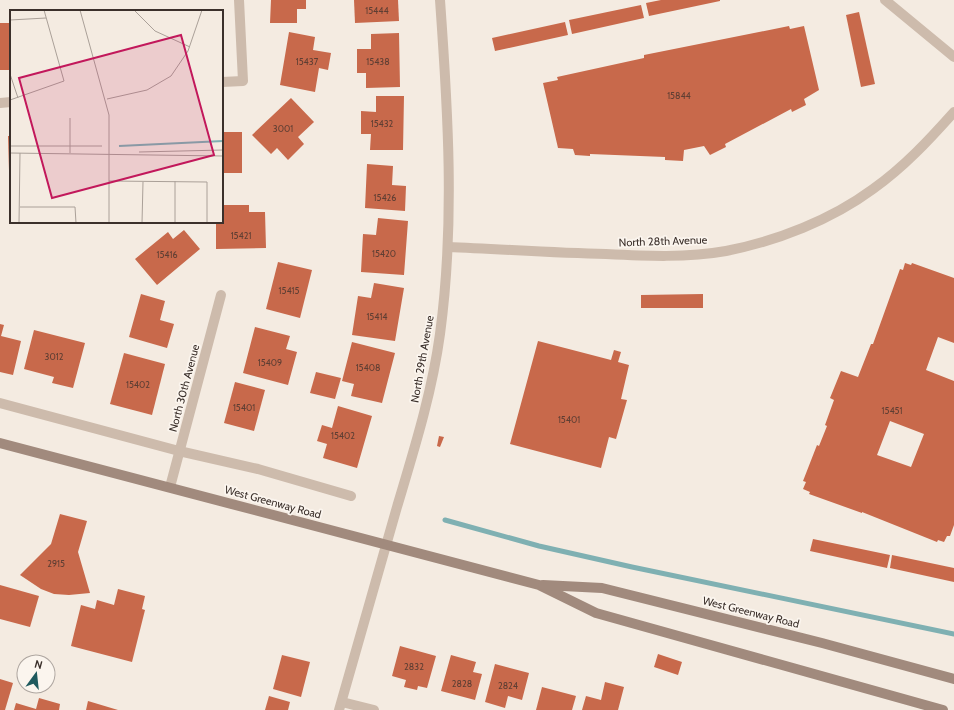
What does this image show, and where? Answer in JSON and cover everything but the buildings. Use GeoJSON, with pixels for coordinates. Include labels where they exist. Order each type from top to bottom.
{"type":"FeatureCollection","features":[{"type":"Feature","properties":{"kind":"main road","name":"West Greenway Road"},"geometry":{"type":"LineString","coordinates":[[0,443],[539,585],[596,613],[943,710]]}},
{"type":"Feature","properties":{"kind":"main road","name":"West Greenway Road"},"geometry":{"type":"LineString","coordinates":[[539,585],[602,588],[822,643],[954,679]]}},
{"type":"Feature","properties":{"kind":"street"},"geometry":{"type":"LineString","coordinates":[[223,82],[243,81],[239,0]]}},
{"type":"Feature","properties":{"kind":"street","name":"North 29th Avenue"},"geometry":{"type":"LineString","coordinates":[[341,706],[420,432],[432,380],[446,287],[450,206],[447,103],[440,0]]}},
{"type":"Feature","properties":{"kind":"street"},"geometry":{"type":"LineString","coordinates":[[885,0],[954,57]]}},
{"type":"Feature","properties":{"kind":"street"},"geometry":{"type":"LineString","coordinates":[[0,103],[10,102]]}},
{"type":"Feature","properties":{"kind":"street","name":"North 28th Avenue"},"geometry":{"type":"LineString","coordinates":[[448,247],[649,256],[686,255],[726,251],[756,244],[789,233],[834,213],[873,190],[916,155],[954,112]]}},
{"type":"Feature","properties":{"kind":"street","name":"North 30th Avenue"},"geometry":{"type":"LineString","coordinates":[[170,487],[221,295]]}},
{"type":"Feature","properties":{"kind":"street"},"geometry":{"type":"LineString","coordinates":[[0,403],[179,451],[273,473],[351,496]]}},
{"type":"Feature","properties":{"kind":"street"},"geometry":{"type":"LineString","coordinates":[[341,706],[374,710]]}},
{"type":"Feature","properties":{"kind":"waterway"},"geometry":{"type":"LineString","coordinates":[[445,520],[539,546],[632,567],[954,634]]}}]}
